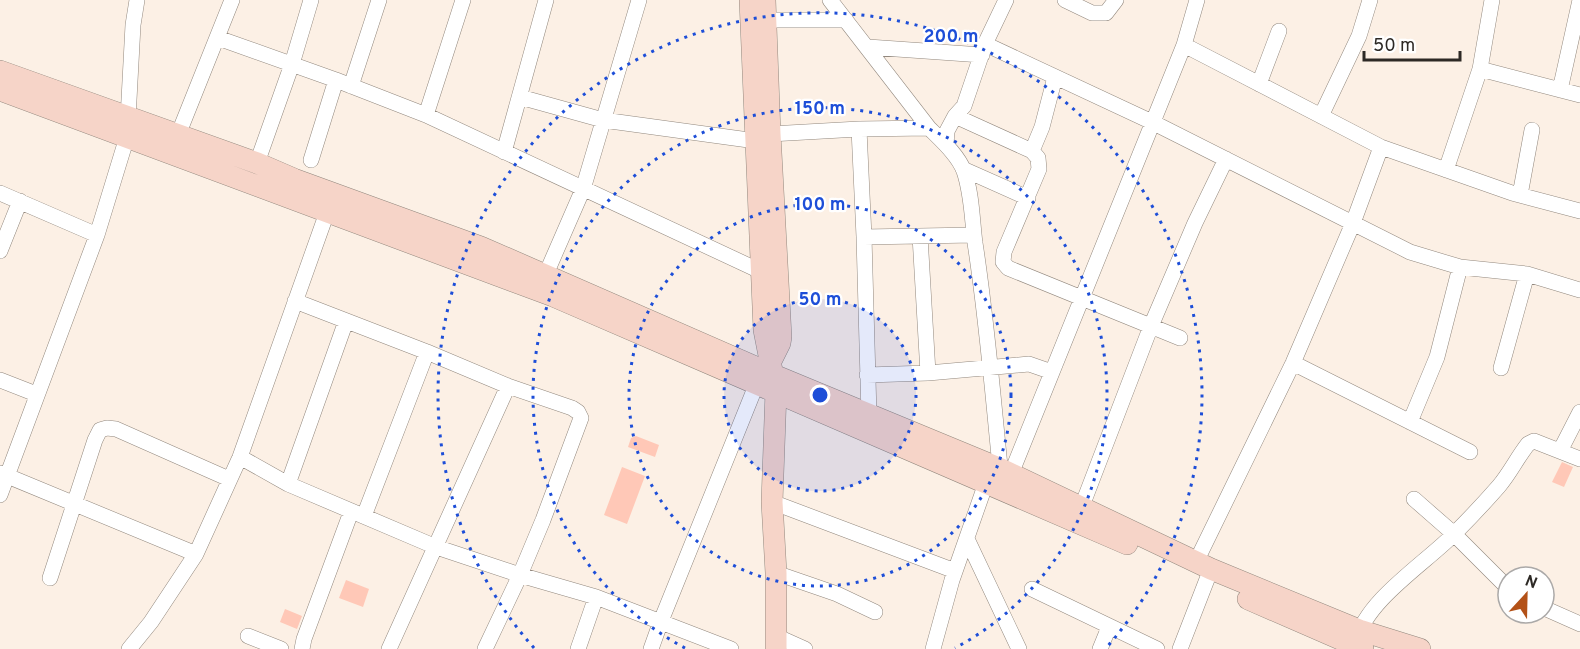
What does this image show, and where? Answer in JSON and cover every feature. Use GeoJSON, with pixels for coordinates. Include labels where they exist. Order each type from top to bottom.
{"type":"FeatureCollection","features":[{"type":"Feature","properties":{"kind":"street"},"geometry":{"type":"LineString","coordinates":[[0,495],[4,475],[97,235],[128,127],[133,25],[137,0]]}},
{"type":"Feature","properties":{"kind":"street"},"geometry":{"type":"LineString","coordinates":[[178,135],[232,0]]}},
{"type":"Feature","properties":{"kind":"street"},"geometry":{"type":"LineString","coordinates":[[257,163],[292,64],[311,0]]}},
{"type":"Feature","properties":{"kind":"street"},"geometry":{"type":"LineString","coordinates":[[351,86],[379,0]]}},
{"type":"Feature","properties":{"kind":"street"},"geometry":{"type":"LineString","coordinates":[[426,115],[463,0]]}},
{"type":"Feature","properties":{"kind":"street"},"geometry":{"type":"LineString","coordinates":[[504,152],[546,0]]}},
{"type":"Feature","properties":{"kind":"street"},"geometry":{"type":"LineString","coordinates":[[540,282],[583,189],[639,0]]}},
{"type":"Feature","properties":{"kind":"street"},"geometry":{"type":"LineString","coordinates":[[651,649],[661,621],[770,377],[781,337],[750,0]]}},
{"type":"Feature","properties":{"kind":"street"},"geometry":{"type":"LineString","coordinates":[[830,0],[963,169],[972,208],[992,368],[1000,479]]}},
{"type":"Feature","properties":{"kind":"street"},"geometry":{"type":"LineString","coordinates":[[946,145],[947,130],[964,106],[984,50],[1006,0]]}},
{"type":"Feature","properties":{"kind":"street"},"geometry":{"type":"LineString","coordinates":[[1065,0],[1092,13],[1106,13],[1116,0]]}},
{"type":"Feature","properties":{"kind":"street"},"geometry":{"type":"LineString","coordinates":[[933,649],[955,571],[967,538],[1000,479],[1052,372],[1184,45],[1197,0]]}},
{"type":"Feature","properties":{"kind":"street"},"geometry":{"type":"LineString","coordinates":[[1321,116],[1359,36],[1370,0]]}},
{"type":"Feature","properties":{"kind":"street"},"geometry":{"type":"LineString","coordinates":[[1446,170],[1480,69],[1492,0]]}},
{"type":"Feature","properties":{"kind":"street"},"geometry":{"type":"LineString","coordinates":[[1560,90],[1580,0]]}},
{"type":"Feature","properties":{"kind":"street"},"geometry":{"type":"LineString","coordinates":[[805,649],[776,643],[770,377],[760,271],[766,10],[846,20]]}},
{"type":"Feature","properties":{"kind":"street"},"geometry":{"type":"LineString","coordinates":[[1259,84],[1279,31]]}},
{"type":"Feature","properties":{"kind":"street"},"geometry":{"type":"LineString","coordinates":[[218,38],[426,115],[760,271]]}},
{"type":"Feature","properties":{"kind":"street"},"geometry":{"type":"LineString","coordinates":[[1184,45],[1382,147],[1520,195],[1580,211]]}},
{"type":"Feature","properties":{"kind":"street"},"geometry":{"type":"LineString","coordinates":[[868,47],[984,50],[1055,77],[1152,122],[1410,252],[1460,267],[1527,274],[1580,290]]}},
{"type":"Feature","properties":{"kind":"street"},"geometry":{"type":"LineString","coordinates":[[1480,69],[1580,95]]}},
{"type":"Feature","properties":{"kind":"street"},"geometry":{"type":"LineString","coordinates":[[0,71],[128,127],[540,282],[869,416],[1000,479],[1082,506],[1205,570],[1358,644],[1420,649]]}},
{"type":"Feature","properties":{"kind":"street"},"geometry":{"type":"LineString","coordinates":[[1032,151],[1042,127],[1055,77]]}},
{"type":"Feature","properties":{"kind":"street"},"geometry":{"type":"LineString","coordinates":[[311,160],[336,80]]}},
{"type":"Feature","properties":{"kind":"street"},"geometry":{"type":"LineString","coordinates":[[0,90],[128,127],[178,135],[257,163],[331,202]]}},
{"type":"Feature","properties":{"kind":"street"},"geometry":{"type":"LineString","coordinates":[[519,97],[603,120],[763,137],[859,129],[929,128]]}},
{"type":"Feature","properties":{"kind":"street"},"geometry":{"type":"LineString","coordinates":[[955,116],[1032,151],[1038,158],[1038,169],[1028,198],[1004,252],[1003,262],[1008,268],[1180,338]]}},
{"type":"Feature","properties":{"kind":"street"},"geometry":{"type":"LineString","coordinates":[[859,129],[869,416]]}},
{"type":"Feature","properties":{"kind":"street"},"geometry":{"type":"LineString","coordinates":[[1520,195],[1532,130]]}},
{"type":"Feature","properties":{"kind":"street"},"geometry":{"type":"LineString","coordinates":[[1180,649],[1205,570],[1353,223],[1382,147]]}},
{"type":"Feature","properties":{"kind":"street"},"geometry":{"type":"LineString","coordinates":[[1082,506],[1151,326],[1195,223],[1226,159]]}},
{"type":"Feature","properties":{"kind":"street"},"geometry":{"type":"LineString","coordinates":[[963,169],[1028,198]]}},
{"type":"Feature","properties":{"kind":"street"},"geometry":{"type":"LineString","coordinates":[[0,193],[97,235]]}},
{"type":"Feature","properties":{"kind":"street"},"geometry":{"type":"LineString","coordinates":[[0,251],[20,201]]}},
{"type":"Feature","properties":{"kind":"street"},"geometry":{"type":"LineString","coordinates":[[129,649],[151,621],[196,554],[240,457],[331,202]]}},
{"type":"Feature","properties":{"kind":"street"},"geometry":{"type":"LineString","coordinates":[[864,237],[974,235]]}},
{"type":"Feature","properties":{"kind":"street"},"geometry":{"type":"LineString","coordinates":[[920,236],[928,373]]}},
{"type":"Feature","properties":{"kind":"street"},"geometry":{"type":"LineString","coordinates":[[1410,422],[1437,357],[1460,267]]}},
{"type":"Feature","properties":{"kind":"street"},"geometry":{"type":"LineString","coordinates":[[1501,368],[1527,274]]}},
{"type":"Feature","properties":{"kind":"street"},"geometry":{"type":"LineString","coordinates":[[295,301],[578,412],[581,418],[543,520],[485,649]]}},
{"type":"Feature","properties":{"kind":"street"},"geometry":{"type":"LineString","coordinates":[[288,484],[346,321]]}},
{"type":"Feature","properties":{"kind":"street"},"geometry":{"type":"LineString","coordinates":[[302,649],[304,639],[427,352]]}},
{"type":"Feature","properties":{"kind":"street"},"geometry":{"type":"LineString","coordinates":[[1293,363],[1470,452]]}},
{"type":"Feature","properties":{"kind":"street"},"geometry":{"type":"LineString","coordinates":[[867,375],[928,373],[1029,364],[1052,372]]}},
{"type":"Feature","properties":{"kind":"street"},"geometry":{"type":"LineString","coordinates":[[770,377],[1205,570]]}},
{"type":"Feature","properties":{"kind":"street"},"geometry":{"type":"LineString","coordinates":[[0,380],[36,394]]}},
{"type":"Feature","properties":{"kind":"street"},"geometry":{"type":"LineString","coordinates":[[389,649],[508,386]]}},
{"type":"Feature","properties":{"kind":"street"},"geometry":{"type":"LineString","coordinates":[[1560,451],[1580,412]]}},
{"type":"Feature","properties":{"kind":"street"},"geometry":{"type":"LineString","coordinates":[[50,578],[100,430],[116,429],[229,479]]}},
{"type":"Feature","properties":{"kind":"street"},"geometry":{"type":"LineString","coordinates":[[1358,644],[1377,604],[1454,534],[1499,486],[1528,444],[1534,441],[1580,459]]}},
{"type":"Feature","properties":{"kind":"street"},"geometry":{"type":"LineString","coordinates":[[240,457],[288,484],[436,547],[596,597],[731,649]]}},
{"type":"Feature","properties":{"kind":"street"},"geometry":{"type":"LineString","coordinates":[[4,475],[196,554]]}},
{"type":"Feature","properties":{"kind":"street"},"geometry":{"type":"LineString","coordinates":[[1414,499],[1454,534],[1496,576]]}},
{"type":"Feature","properties":{"kind":"street"},"geometry":{"type":"LineString","coordinates":[[772,502],[955,571]]}},
{"type":"Feature","properties":{"kind":"street"},"geometry":{"type":"LineString","coordinates":[[967,538],[1019,649]]}},
{"type":"Feature","properties":{"kind":"street"},"geometry":{"type":"LineString","coordinates":[[776,573],[837,594],[875,612]]}},
{"type":"Feature","properties":{"kind":"street"},"geometry":{"type":"LineString","coordinates":[[1032,589],[1157,649]]}},
{"type":"Feature","properties":{"kind":"street"},"geometry":{"type":"LineString","coordinates":[[578,649],[596,597]]}},
{"type":"Feature","properties":{"kind":"street"},"geometry":{"type":"LineString","coordinates":[[1556,613],[1580,624]]}},
{"type":"Feature","properties":{"kind":"street"},"geometry":{"type":"LineString","coordinates":[[1100,649],[1109,627]]}},
{"type":"Feature","properties":{"kind":"street"},"geometry":{"type":"LineString","coordinates":[[248,636],[280,649]]}},
{"type":"Feature","properties":{"kind":"building"},"geometry":{"type":"Polygon","coordinates":[[[636,436],[659,445],[655,457],[628,447],[631,438],[636,436]]]}},
{"type":"Feature","properties":{"kind":"building"},"geometry":{"type":"Polygon","coordinates":[[[1562,462],[1573,467],[1564,487],[1552,482],[1562,462]]]}},
{"type":"Feature","properties":{"kind":"building"},"geometry":{"type":"Polygon","coordinates":[[[622,467],[645,476],[627,524],[604,515],[622,467]]]}},
{"type":"Feature","properties":{"kind":"building"},"geometry":{"type":"Polygon","coordinates":[[[346,580],[369,589],[363,607],[339,598],[346,580]]]}},
{"type":"Feature","properties":{"kind":"building"},"geometry":{"type":"Polygon","coordinates":[[[285,609],[302,616],[297,629],[280,622],[285,609]]]}}]}
